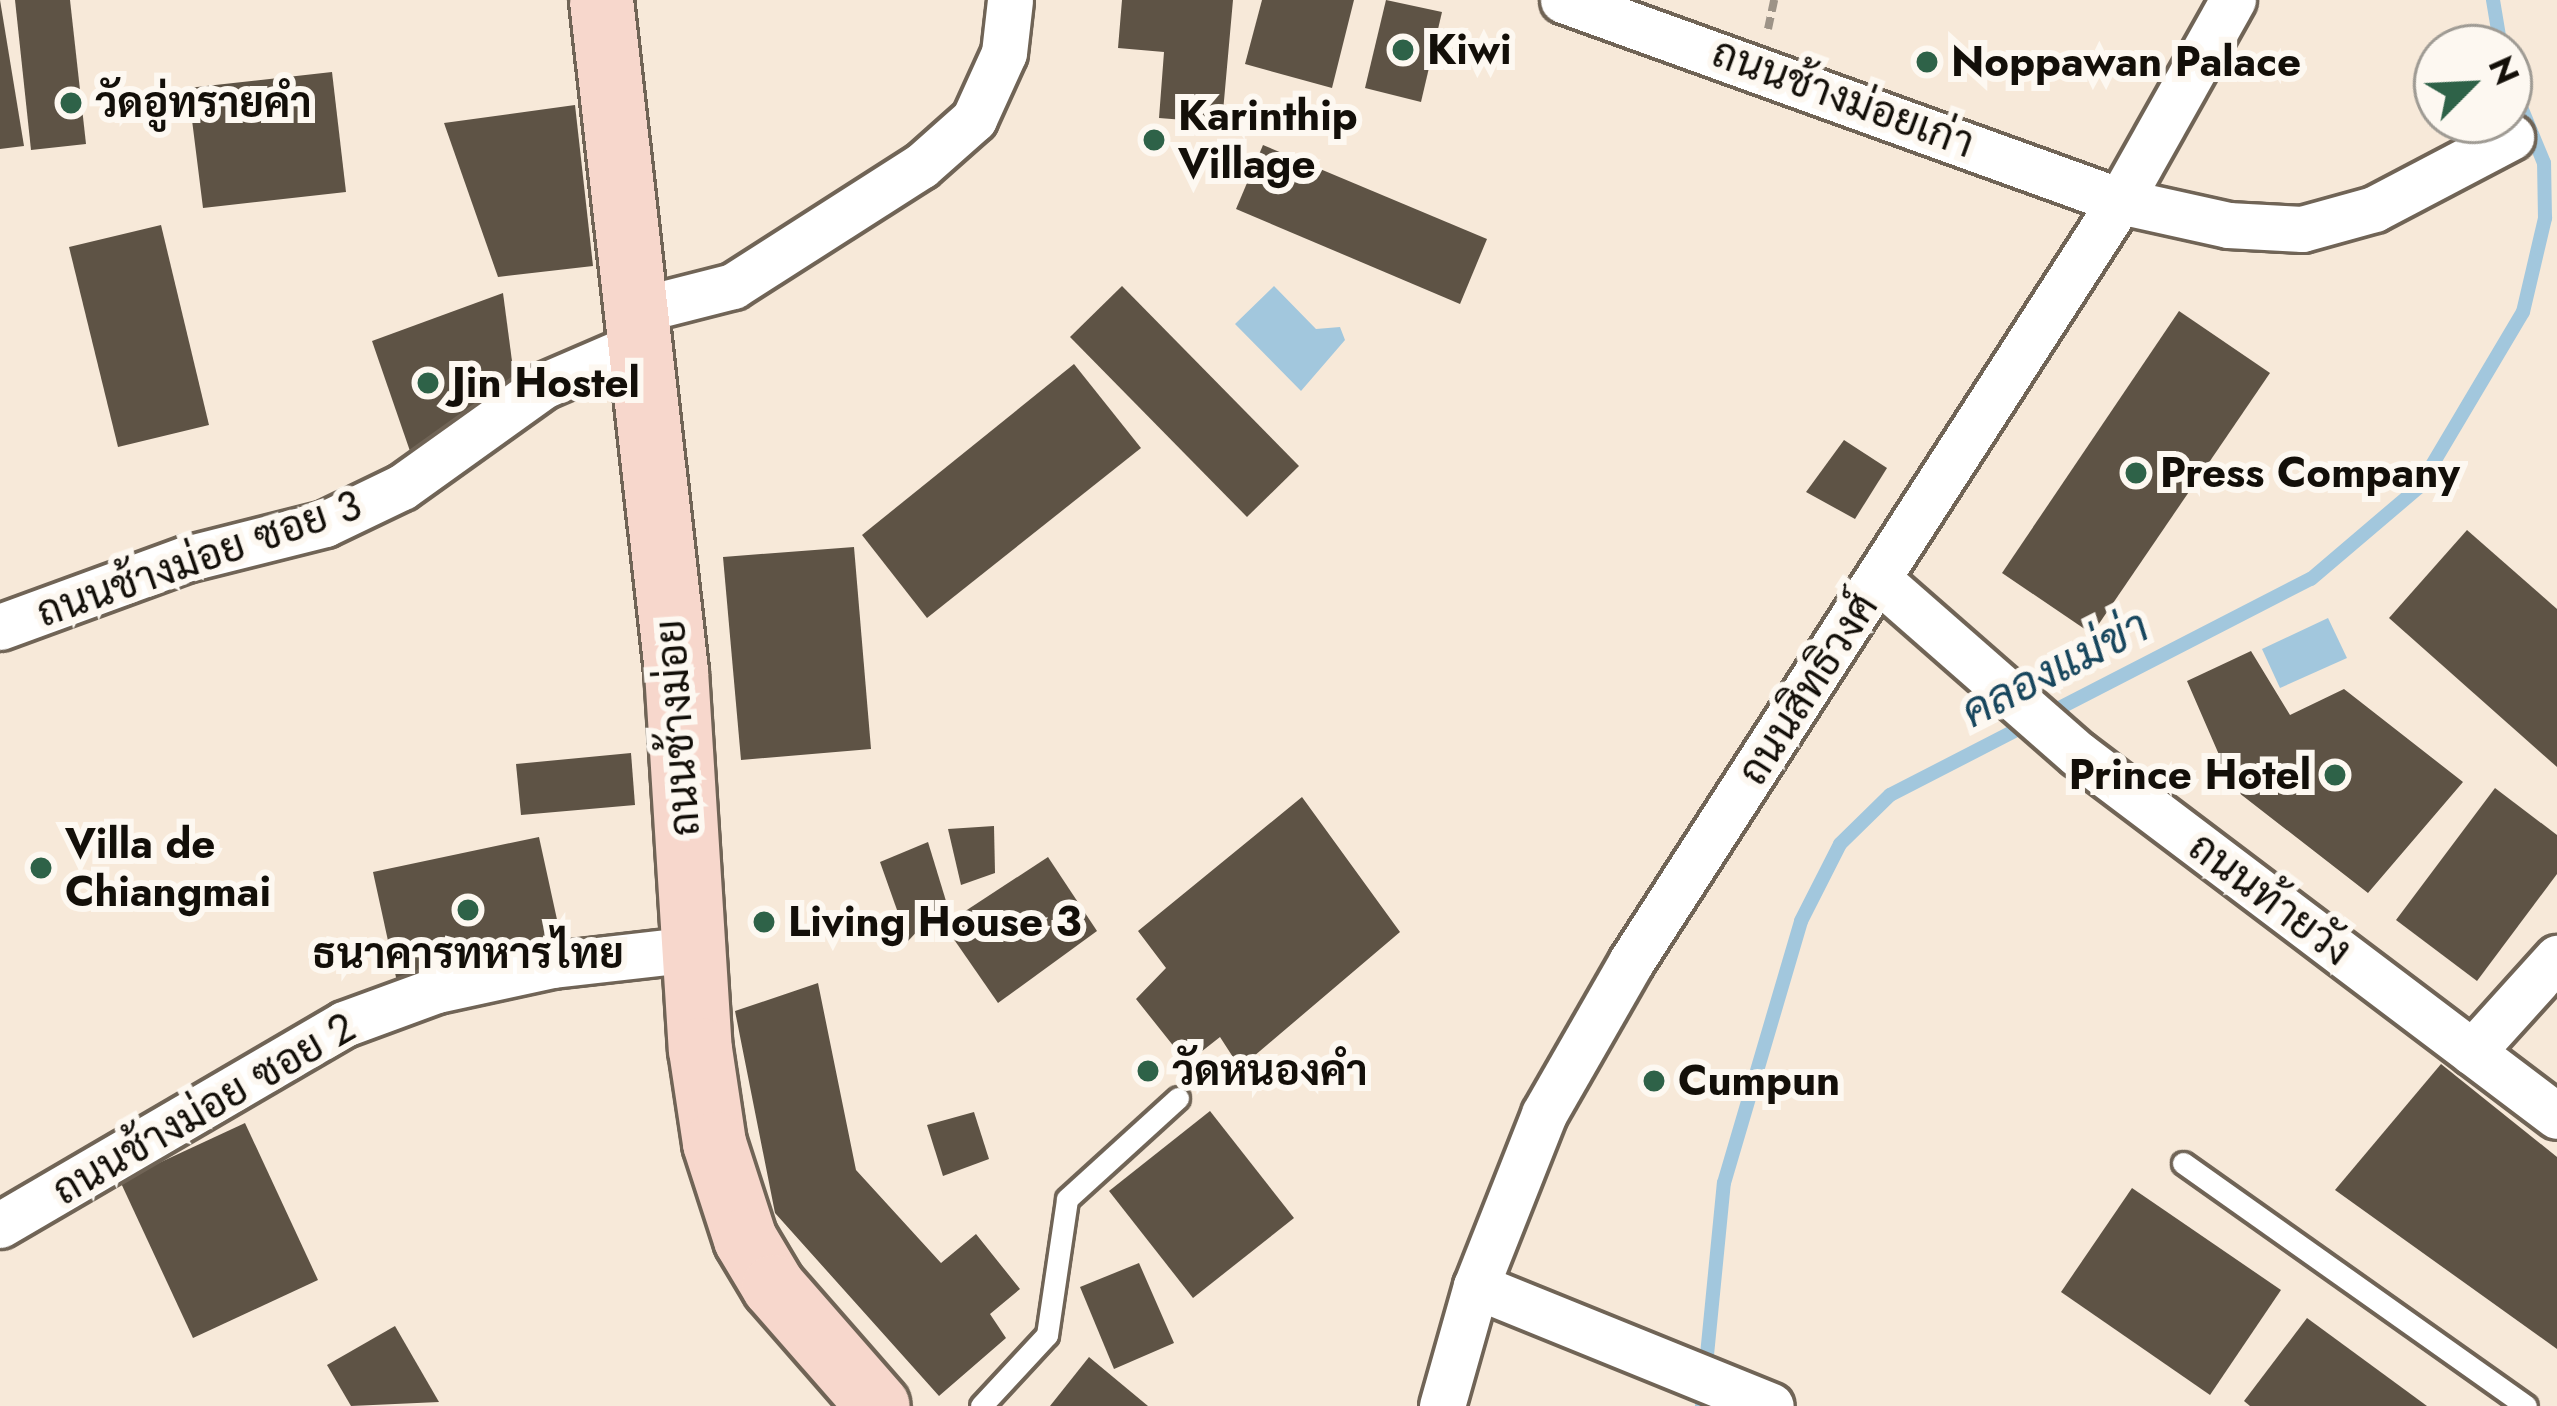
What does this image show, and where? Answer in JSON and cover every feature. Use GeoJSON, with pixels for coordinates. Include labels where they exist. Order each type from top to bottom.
{"type":"FeatureCollection","features":[{"type":"Feature","properties":{"kind":"street","name":"ถนนช้างม่อย"},"geometry":{"type":"LineString","coordinates":[[601,0],[641,327],[714,1143],[739,1222],[773,1286],[878,1406]]}},
{"type":"Feature","properties":{"kind":"street","name":"ถนนช้างม่อย ซอย 3"},"geometry":{"type":"LineString","coordinates":[[0,627],[186,559],[325,524],[402,487],[543,386],[641,327],[734,286],[921,166],[974,119],[1004,53],[1010,0]]}},
{"type":"Feature","properties":{"kind":"street","name":"ถนนช้างม่อยเก่า"},"geometry":{"type":"LineString","coordinates":[[1563,0],[2120,201],[2228,225],[2302,229],[2374,209],[2497,144]]}},
{"type":"Feature","properties":{"kind":"street","name":"ถนนสิทธิวงศ์"},"geometry":{"type":"LineString","coordinates":[[1442,1406],[1476,1286],[1544,1114],[1609,1000],[2120,201],[2233,0]]}},
{"type":"Feature","properties":{"kind":"street","name":"ถนนท้ายวัง"},"geometry":{"type":"LineString","coordinates":[[1879,580],[2078,754],[2557,1116]]}},
{"type":"Feature","properties":{"kind":"street","name":"ถนนช้างม่อย ซอย 2"},"geometry":{"type":"LineString","coordinates":[[0,1225],[344,1024],[437,990],[553,965],[694,949]]}},
{"type":"Feature","properties":{"kind":"street"},"geometry":{"type":"LineString","coordinates":[[2472,1052],[2557,958]]}},
{"type":"Feature","properties":{"kind":"street"},"geometry":{"type":"LineString","coordinates":[[1476,1286],[1655,1352],[1771,1406]]}},
{"type":"Feature","properties":{"kind":"lane"},"geometry":{"type":"LineString","coordinates":[[981,1406],[1047,1335],[1067,1199],[1178,1098]]}},
{"type":"Feature","properties":{"kind":"lane"},"geometry":{"type":"LineString","coordinates":[[2183,1162],[2526,1406]]}},
{"type":"Feature","properties":{"kind":"water"},"geometry":{"type":"Polygon","coordinates":[[[1274,286],[1316,329],[1340,327],[1345,340],[1301,391],[1235,324],[1274,286]]]}},
{"type":"Feature","properties":{"kind":"water"},"geometry":{"type":"Polygon","coordinates":[[[2328,618],[2347,658],[2280,688],[2262,649],[2328,618]]]}},
{"type":"Feature","properties":{"kind":"building"},"geometry":{"type":"Polygon","coordinates":[[[0,0],[24,146],[0,149],[0,0]]]}},
{"type":"Feature","properties":{"kind":"building"},"geometry":{"type":"Polygon","coordinates":[[[15,0],[70,0],[86,144],[31,150],[15,0]]]}},
{"type":"Feature","properties":{"kind":"building"},"geometry":{"type":"Polygon","coordinates":[[[1122,0],[1233,0],[1222,123],[1159,118],[1164,52],[1118,48],[1122,0]]]}},
{"type":"Feature","properties":{"kind":"building"},"geometry":{"type":"Polygon","coordinates":[[[1262,0],[1354,0],[1332,88],[1245,64],[1262,0]]]}},
{"type":"Feature","properties":{"kind":"building","name":"Kiwi"},"geometry":{"type":"Polygon","coordinates":[[[1386,0],[1442,12],[1421,102],[1365,88],[1386,0]]]}},
{"type":"Feature","properties":{"kind":"building"},"geometry":{"type":"Polygon","coordinates":[[[332,72],[346,192],[203,208],[188,88],[332,72]]]}},
{"type":"Feature","properties":{"kind":"building"},"geometry":{"type":"Polygon","coordinates":[[[575,105],[593,266],[498,277],[444,123],[575,105]]]}},
{"type":"Feature","properties":{"kind":"building"},"geometry":{"type":"Polygon","coordinates":[[[1263,145],[1487,239],[1460,304],[1236,209],[1263,145]]]}},
{"type":"Feature","properties":{"kind":"building"},"geometry":{"type":"Polygon","coordinates":[[[161,225],[209,425],[118,447],[69,247],[161,225]]]}},
{"type":"Feature","properties":{"kind":"building"},"geometry":{"type":"Polygon","coordinates":[[[1122,286],[1299,466],[1247,517],[1070,337],[1122,286]]]}},
{"type":"Feature","properties":{"kind":"building"},"geometry":{"type":"Polygon","coordinates":[[[503,293],[517,399],[411,454],[372,341],[503,293]]]}},
{"type":"Feature","properties":{"kind":"building","name":"Press Company"},"geometry":{"type":"Polygon","coordinates":[[[2179,311],[2270,373],[2092,634],[2002,573],[2179,311]]]}},
{"type":"Feature","properties":{"kind":"building"},"geometry":{"type":"Polygon","coordinates":[[[1074,364],[1141,448],[927,618],[862,535],[1074,364]]]}},
{"type":"Feature","properties":{"kind":"building"},"geometry":{"type":"Polygon","coordinates":[[[1844,440],[1887,468],[1855,519],[1806,492],[1844,440]]]}},
{"type":"Feature","properties":{"kind":"building"},"geometry":{"type":"Polygon","coordinates":[[[2467,530],[2557,609],[2557,767],[2389,618],[2467,530]]]}},
{"type":"Feature","properties":{"kind":"building"},"geometry":{"type":"Polygon","coordinates":[[[854,547],[871,749],[741,760],[723,557],[854,547]]]}},
{"type":"Feature","properties":{"kind":"building","name":"Prince Hotel"},"geometry":{"type":"Polygon","coordinates":[[[2251,651],[2290,715],[2344,689],[2463,782],[2368,893],[2207,768],[2220,757],[2187,681],[2251,651]]]}},
{"type":"Feature","properties":{"kind":"building"},"geometry":{"type":"Polygon","coordinates":[[[631,753],[635,805],[521,815],[516,764],[631,753]]]}},
{"type":"Feature","properties":{"kind":"building"},"geometry":{"type":"Polygon","coordinates":[[[2495,788],[2557,835],[2557,874],[2477,981],[2396,920],[2495,788]]]}},
{"type":"Feature","properties":{"kind":"building"},"geometry":{"type":"Polygon","coordinates":[[[1302,797],[1400,932],[1240,1068],[1220,1037],[1187,1063],[1136,999],[1166,968],[1138,931],[1302,797]]]}},
{"type":"Feature","properties":{"kind":"building"},"geometry":{"type":"Polygon","coordinates":[[[994,826],[995,873],[961,885],[948,829],[994,826]]]}},
{"type":"Feature","properties":{"kind":"building","name":"ธนาคารทหารไทย"},"geometry":{"type":"Polygon","coordinates":[[[539,837],[563,947],[397,982],[373,872],[539,837]]]}},
{"type":"Feature","properties":{"kind":"building"},"geometry":{"type":"Polygon","coordinates":[[[928,842],[946,901],[908,941],[880,862],[928,842]]]}},
{"type":"Feature","properties":{"kind":"building"},"geometry":{"type":"Polygon","coordinates":[[[1048,857],[1097,931],[998,1003],[944,925],[1048,857]]]}},
{"type":"Feature","properties":{"kind":"building"},"geometry":{"type":"Polygon","coordinates":[[[818,983],[856,1170],[941,1263],[976,1234],[1020,1289],[990,1314],[1006,1338],[939,1396],[775,1213],[735,1011],[818,983]]]}},
{"type":"Feature","properties":{"kind":"building"},"geometry":{"type":"Polygon","coordinates":[[[2441,1064],[2557,1157],[2557,1349],[2335,1190],[2441,1064]]]}},
{"type":"Feature","properties":{"kind":"building"},"geometry":{"type":"Polygon","coordinates":[[[1210,1111],[1294,1218],[1193,1298],[1109,1191],[1210,1111]]]}},
{"type":"Feature","properties":{"kind":"building"},"geometry":{"type":"Polygon","coordinates":[[[974,1112],[989,1159],[943,1176],[927,1125],[974,1112]]]}},
{"type":"Feature","properties":{"kind":"building"},"geometry":{"type":"Polygon","coordinates":[[[245,1123],[318,1280],[193,1338],[120,1181],[245,1123]]]}},
{"type":"Feature","properties":{"kind":"building"},"geometry":{"type":"Polygon","coordinates":[[[2132,1188],[2281,1290],[2210,1395],[2061,1292],[2132,1188]]]}},
{"type":"Feature","properties":{"kind":"building"},"geometry":{"type":"Polygon","coordinates":[[[1139,1263],[1174,1343],[1114,1369],[1080,1287],[1139,1263]]]}},
{"type":"Feature","properties":{"kind":"building"},"geometry":{"type":"Polygon","coordinates":[[[2307,1318],[2427,1406],[2250,1406],[2244,1401],[2307,1318]]]}},
{"type":"Feature","properties":{"kind":"building"},"geometry":{"type":"Polygon","coordinates":[[[395,1326],[439,1402],[351,1406],[327,1365],[395,1326]]]}},
{"type":"Feature","properties":{"kind":"building"},"geometry":{"type":"Polygon","coordinates":[[[1089,1357],[1148,1406],[1050,1406],[1089,1357]]]}},
{"type":"Feature","properties":{"kind":"waterway","name":"คลองแม่ข่า"},"geometry":{"type":"LineString","coordinates":[[2493,0],[2497,24]]}},
{"type":"Feature","properties":{"kind":"waterway","name":"คลองแม่ข่า"},"geometry":{"type":"LineString","coordinates":[[1702,1406],[1724,1183],[1801,921],[1840,844],[1890,795],[2311,579],[2419,487],[2523,312],[2545,218],[2544,163],[2533,136]]}},
{"type":"Feature","properties":{"kind":"place","name":"Kiwi"},"geometry":{"type":"Point","coordinates":[1403,50]}},
{"type":"Feature","properties":{"kind":"place","name":"Noppawan Palace"},"geometry":{"type":"Point","coordinates":[1927,62]}},
{"type":"Feature","properties":{"kind":"place","name":"วัดอู่ทรายคำ"},"geometry":{"type":"Point","coordinates":[71,103]}},
{"type":"Feature","properties":{"kind":"place","name":"Karinthip Village"},"geometry":{"type":"Point","coordinates":[1154,140]}},
{"type":"Feature","properties":{"kind":"place","name":"Jin Hostel"},"geometry":{"type":"Point","coordinates":[428,383]}},
{"type":"Feature","properties":{"kind":"place","name":"Press Company"},"geometry":{"type":"Point","coordinates":[2136,473]}},
{"type":"Feature","properties":{"kind":"place","name":"Prince Hotel"},"geometry":{"type":"Point","coordinates":[2335,775]}},
{"type":"Feature","properties":{"kind":"place","name":"Villa de Chiangmai"},"geometry":{"type":"Point","coordinates":[41,868]}},
{"type":"Feature","properties":{"kind":"place","name":"ธนาคารทหารไทย"},"geometry":{"type":"Point","coordinates":[468,910]}},
{"type":"Feature","properties":{"kind":"place","name":"Living House 3"},"geometry":{"type":"Point","coordinates":[764,922]}},
{"type":"Feature","properties":{"kind":"place","name":"วัดหนองคำ"},"geometry":{"type":"Point","coordinates":[1148,1071]}},
{"type":"Feature","properties":{"kind":"place","name":"Cumpun"},"geometry":{"type":"Point","coordinates":[1654,1081]}}]}
